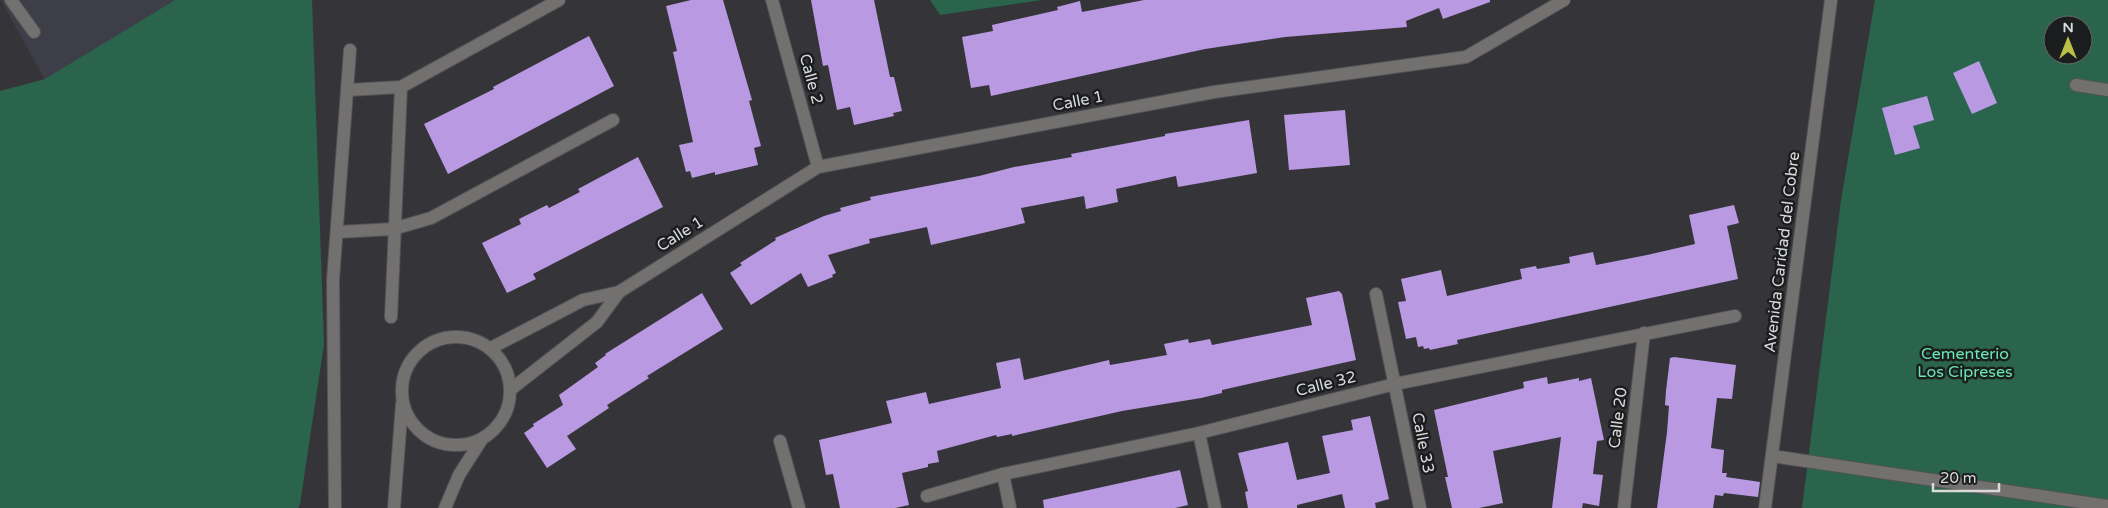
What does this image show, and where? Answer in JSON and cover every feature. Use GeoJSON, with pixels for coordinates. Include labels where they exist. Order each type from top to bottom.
{"type":"FeatureCollection","features":[{"type":"Feature","properties":{"kind":"street"},"geometry":{"type":"LineString","coordinates":[[11,0],[34,32]]}},
{"type":"Feature","properties":{"kind":"street"},"geometry":{"type":"LineString","coordinates":[[348,90],[401,87],[559,0]]}},
{"type":"Feature","properties":{"kind":"street","name":"Calle 2"},"geometry":{"type":"LineString","coordinates":[[772,0],[818,167]]}},
{"type":"Feature","properties":{"kind":"street","name":"Calle 1"},"geometry":{"type":"LineString","coordinates":[[491,348],[583,300],[619,292],[818,167],[1214,92],[1466,57],[1564,0]]}},
{"type":"Feature","properties":{"kind":"street","name":"Avenida Caridad del Cobre"},"geometry":{"type":"LineString","coordinates":[[1765,508],[1831,0]]}},
{"type":"Feature","properties":{"kind":"street"},"geometry":{"type":"LineString","coordinates":[[335,508],[333,280],[350,50]]}},
{"type":"Feature","properties":{"kind":"street"},"geometry":{"type":"LineString","coordinates":[[2076,85],[2108,90]]}},
{"type":"Feature","properties":{"kind":"street"},"geometry":{"type":"LineString","coordinates":[[391,317],[401,87]]}},
{"type":"Feature","properties":{"kind":"street"},"geometry":{"type":"LineString","coordinates":[[338,232],[394,229],[431,218],[612,120]]}},
{"type":"Feature","properties":{"kind":"street","name":"Calle 1"},"geometry":{"type":"LineString","coordinates":[[510,390],[597,322],[619,292]]}},
{"type":"Feature","properties":{"kind":"street","name":"Calle 33"},"geometry":{"type":"LineString","coordinates":[[1376,294],[1420,508]]}},
{"type":"Feature","properties":{"kind":"street","name":"Calle 32"},"geometry":{"type":"LineString","coordinates":[[927,496],[1003,474],[1199,433],[1395,384],[1735,316]]}},
{"type":"Feature","properties":{"kind":"street","name":"Calle 20"},"geometry":{"type":"LineString","coordinates":[[1624,508],[1644,333]]}},
{"type":"Feature","properties":{"kind":"street"},"geometry":{"type":"LineString","coordinates":[[394,508],[403,379],[412,359],[428,344],[449,337],[471,338],[491,348],[505,365],[510,390],[509,406],[499,425],[482,439],[459,475],[445,508]]}},
{"type":"Feature","properties":{"kind":"street"},"geometry":{"type":"LineString","coordinates":[[402,401],[411,422],[427,437],[445,444],[464,445],[482,439]]}},
{"type":"Feature","properties":{"kind":"street"},"geometry":{"type":"LineString","coordinates":[[1199,433],[1215,508]]}},
{"type":"Feature","properties":{"kind":"street"},"geometry":{"type":"LineString","coordinates":[[780,441],[799,508]]}},
{"type":"Feature","properties":{"kind":"street"},"geometry":{"type":"LineString","coordinates":[[1772,456],[2108,506]]}},
{"type":"Feature","properties":{"kind":"street"},"geometry":{"type":"LineString","coordinates":[[1003,474],[1010,508]]}},
{"type":"Feature","properties":{"kind":"shaded area"},"geometry":{"type":"Polygon","coordinates":[[[1,0],[175,0],[45,80],[1,0]]]}},
{"type":"Feature","properties":{"kind":"green space"},"geometry":{"type":"Polygon","coordinates":[[[175,0],[312,0],[324,344],[300,504],[298,508],[0,508],[0,91],[45,79],[175,0]]]}},
{"type":"Feature","properties":{"kind":"green space"},"geometry":{"type":"Polygon","coordinates":[[[930,0],[1042,0],[940,15],[930,0]]]}},
{"type":"Feature","properties":{"kind":"green space","name":"Cementerio Los Cipreses"},"geometry":{"type":"Polygon","coordinates":[[[1875,0],[2108,0],[2108,508],[1802,508],[1841,200],[1875,0]]]}},
{"type":"Feature","properties":{"kind":"building"},"geometry":{"type":"Polygon","coordinates":[[[691,0],[723,0],[752,100],[749,101],[761,146],[754,148],[758,165],[715,175],[715,172],[692,178],[690,171],[686,172],[679,145],[693,142],[673,52],[677,51],[666,6],[691,0]]]}},
{"type":"Feature","properties":{"kind":"building"},"geometry":{"type":"Polygon","coordinates":[[[811,0],[874,0],[890,77],[894,77],[902,111],[893,113],[894,116],[854,125],[850,107],[837,110],[828,65],[823,66],[811,0]]]}},
{"type":"Feature","properties":{"kind":"building"},"geometry":{"type":"Polygon","coordinates":[[[1144,0],[1490,0],[1490,2],[1443,19],[1439,8],[1406,21],[1407,27],[1285,37],[1205,49],[991,96],[989,85],[971,88],[962,37],[993,31],[992,25],[1058,10],[1057,7],[1080,1],[1082,12],[1144,0]]]}},
{"type":"Feature","properties":{"kind":"building"},"geometry":{"type":"Polygon","coordinates":[[[589,36],[614,86],[448,174],[424,124],[494,89],[493,87],[589,36]]]}},
{"type":"Feature","properties":{"kind":"building"},"geometry":{"type":"Polygon","coordinates":[[[1979,61],[1997,103],[1972,114],[1953,73],[1979,61]]]}},
{"type":"Feature","properties":{"kind":"building"},"geometry":{"type":"Polygon","coordinates":[[[1927,96],[1934,120],[1913,126],[1920,148],[1895,155],[1882,108],[1927,96]]]}},
{"type":"Feature","properties":{"kind":"building"},"geometry":{"type":"Polygon","coordinates":[[[1345,110],[1350,165],[1289,170],[1284,115],[1345,110]]]}},
{"type":"Feature","properties":{"kind":"building"},"geometry":{"type":"Polygon","coordinates":[[[1249,120],[1257,173],[1178,187],[1176,176],[1116,189],[1118,202],[1086,209],[1084,196],[1021,208],[1025,223],[931,245],[927,227],[869,239],[870,243],[828,255],[836,273],[832,275],[833,277],[808,287],[801,273],[751,305],[730,273],[742,265],[740,263],[776,240],[775,238],[824,216],[841,211],[840,208],[871,200],[870,197],[1072,157],[1071,154],[1165,136],[1165,134],[1249,120]]]}},
{"type":"Feature","properties":{"kind":"building"},"geometry":{"type":"Polygon","coordinates":[[[638,157],[663,207],[533,274],[536,279],[507,293],[482,243],[521,224],[519,219],[547,205],[549,208],[580,192],[578,189],[638,157]]]}},
{"type":"Feature","properties":{"kind":"building"},"geometry":{"type":"Polygon","coordinates":[[[1734,205],[1739,223],[1727,226],[1738,279],[1457,340],[1458,344],[1430,350],[1429,348],[1424,349],[1423,346],[1418,347],[1416,337],[1406,339],[1398,302],[1406,301],[1401,279],[1441,270],[1447,296],[1522,279],[1520,269],[1536,266],[1537,269],[1570,263],[1569,257],[1593,252],[1596,265],[1647,255],[1695,244],[1689,215],[1734,205]]]}},
{"type":"Feature","properties":{"kind":"building"},"geometry":{"type":"Polygon","coordinates":[[[1339,291],[1342,294],[1356,360],[1222,390],[1222,393],[1201,398],[1122,411],[1012,436],[1012,434],[997,437],[996,435],[937,451],[939,462],[928,464],[928,467],[902,473],[909,505],[895,508],[840,508],[833,474],[826,475],[819,440],[892,423],[886,401],[926,392],[929,404],[1001,388],[996,363],[1020,358],[1024,380],[1109,360],[1110,365],[1167,355],[1164,344],[1188,339],[1189,343],[1210,339],[1212,345],[1312,325],[1306,298],[1339,291]]]}},
{"type":"Feature","properties":{"kind":"building"},"geometry":{"type":"Polygon","coordinates":[[[702,293],[723,329],[647,376],[649,378],[607,405],[609,408],[567,436],[576,449],[547,468],[524,433],[534,426],[533,424],[563,405],[559,395],[598,367],[595,363],[605,354],[702,293]]]}},
{"type":"Feature","properties":{"kind":"building"},"geometry":{"type":"Polygon","coordinates":[[[1670,358],[1736,365],[1732,399],[1717,398],[1711,448],[1724,450],[1722,473],[1727,473],[1726,477],[1760,482],[1758,497],[1724,493],[1723,496],[1715,495],[1713,508],[1657,508],[1669,406],[1665,405],[1666,391],[1670,358]]]}},
{"type":"Feature","properties":{"kind":"building"},"geometry":{"type":"Polygon","coordinates":[[[1547,377],[1548,384],[1579,378],[1579,381],[1591,378],[1604,440],[1597,441],[1593,474],[1603,475],[1599,506],[1583,503],[1582,508],[1552,508],[1561,437],[1493,451],[1503,503],[1479,508],[1452,508],[1445,477],[1448,477],[1434,410],[1524,388],[1523,382],[1547,377]]]}},
{"type":"Feature","properties":{"kind":"building"},"geometry":{"type":"Polygon","coordinates":[[[1370,416],[1389,499],[1375,503],[1376,508],[1345,508],[1342,494],[1297,505],[1297,508],[1248,508],[1245,492],[1248,491],[1238,453],[1288,442],[1297,480],[1330,473],[1322,436],[1353,430],[1351,420],[1370,416]]]}},
{"type":"Feature","properties":{"kind":"building"},"geometry":{"type":"Polygon","coordinates":[[[1180,470],[1188,505],[1175,508],[1044,508],[1043,500],[1180,470]]]}}]}
